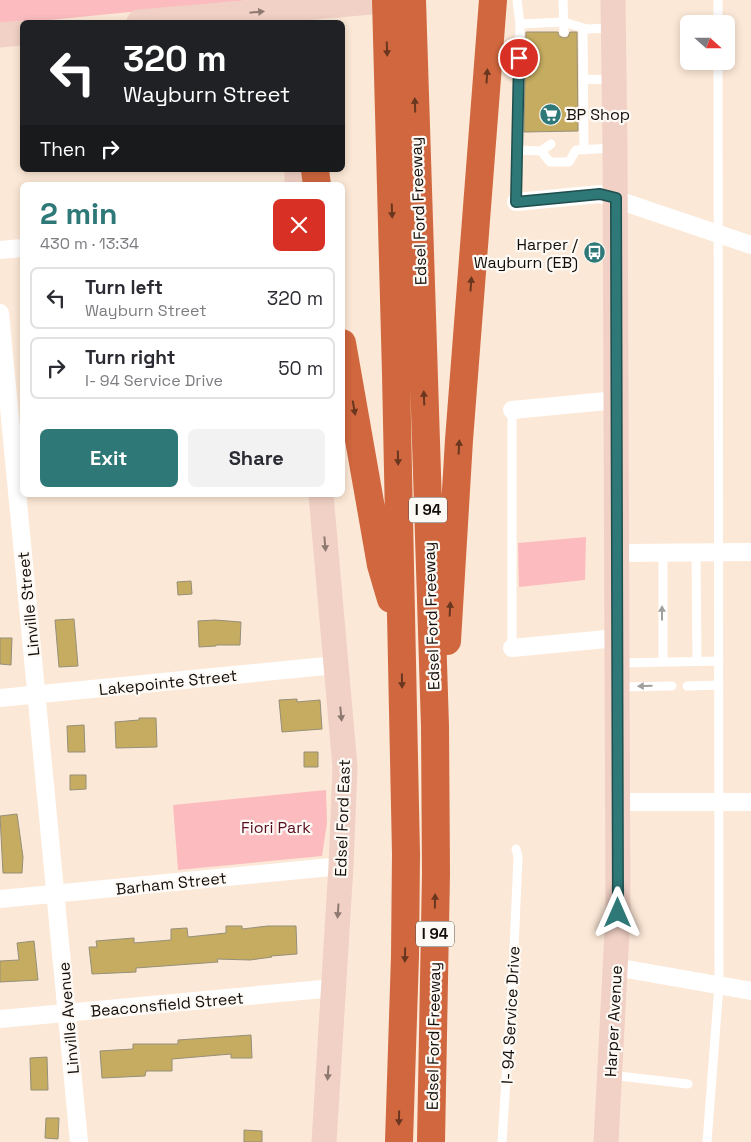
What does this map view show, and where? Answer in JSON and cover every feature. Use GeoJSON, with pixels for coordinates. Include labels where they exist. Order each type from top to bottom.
{"type":"FeatureCollection","features":[{"type":"Feature","properties":{"kind":"highway","name":"Edsel Ford Freeway"},"geometry":{"type":"LineString","coordinates":[[386,0],[406,863],[399,1142]]}},
{"type":"Feature","properties":{"kind":"highway","name":"Edsel Ford Freeway"},"geometry":{"type":"LineString","coordinates":[[412,0],[435,726],[436,873],[431,1142]]}},
{"type":"Feature","properties":{"kind":"highway"},"geometry":{"type":"LineString","coordinates":[[435,726],[448,630],[459,440],[493,0]]}},
{"type":"Feature","properties":{"kind":"highway"},"geometry":{"type":"LineString","coordinates":[[345,360],[381,565],[401,632]]}},
{"type":"Feature","properties":{"kind":"main road"},"geometry":{"type":"LineString","coordinates":[[165,20],[395,0]]}},
{"type":"Feature","properties":{"kind":"main road","name":"Harper Avenue"},"geometry":{"type":"LineString","coordinates":[[606,1142],[618,913],[616,198],[613,0]]}},
{"type":"Feature","properties":{"kind":"main road"},"geometry":{"type":"LineString","coordinates":[[0,35],[20,33]]}},
{"type":"Feature","properties":{"kind":"main road","name":"Edsel Ford East"},"geometry":{"type":"LineString","coordinates":[[321,497],[345,767],[341,866],[324,1142]]}},
{"type":"Feature","properties":{"kind":"street"},"geometry":{"type":"LineString","coordinates":[[516,202],[600,194],[751,245]]}},
{"type":"Feature","properties":{"kind":"street"},"geometry":{"type":"LineString","coordinates":[[0,250],[20,248]]}},
{"type":"Feature","properties":{"kind":"street","name":"Linville Street"},"geometry":{"type":"LineString","coordinates":[[0,313],[12,457],[56,894]]}},
{"type":"Feature","properties":{"kind":"street"},"geometry":{"type":"LineString","coordinates":[[512,410],[616,400]]}},
{"type":"Feature","properties":{"kind":"street"},"geometry":{"type":"LineString","coordinates":[[617,553],[751,552]]}},
{"type":"Feature","properties":{"kind":"street"},"geometry":{"type":"LineString","coordinates":[[512,648],[617,638]]}},
{"type":"Feature","properties":{"kind":"street","name":"Lakepointe Street"},"geometry":{"type":"LineString","coordinates":[[0,698],[336,665]]}},
{"type":"Feature","properties":{"kind":"street"},"geometry":{"type":"LineString","coordinates":[[618,802],[751,802]]}},
{"type":"Feature","properties":{"kind":"street","name":"Barham Street"},"geometry":{"type":"LineString","coordinates":[[0,900],[341,866]]}},
{"type":"Feature","properties":{"kind":"street","name":"Linville Avenue"},"geometry":{"type":"LineString","coordinates":[[56,894],[79,1142]]}},
{"type":"Feature","properties":{"kind":"street"},"geometry":{"type":"LineString","coordinates":[[615,967],[751,990]]}},
{"type":"Feature","properties":{"kind":"street","name":"Beaconsfield Street"},"geometry":{"type":"LineString","coordinates":[[0,1019],[334,988]]}},
{"type":"Feature","properties":{"kind":"lane"},"geometry":{"type":"LineString","coordinates":[[516,202],[516,150],[521,91],[520,24],[517,0]]}},
{"type":"Feature","properties":{"kind":"lane"},"geometry":{"type":"LineString","coordinates":[[563,0],[564,27]]}},
{"type":"Feature","properties":{"kind":"lane"},"geometry":{"type":"LineString","coordinates":[[718,0],[718,15]]}},
{"type":"Feature","properties":{"kind":"lane"},"geometry":{"type":"LineString","coordinates":[[520,24],[544,27],[614,28]]}},
{"type":"Feature","properties":{"kind":"lane"},"geometry":{"type":"LineString","coordinates":[[541,151],[550,162],[570,162],[580,150],[581,91],[584,78],[583,28]]}},
{"type":"Feature","properties":{"kind":"lane"},"geometry":{"type":"LineString","coordinates":[[707,1142],[719,985],[718,70]]}},
{"type":"Feature","properties":{"kind":"lane"},"geometry":{"type":"LineString","coordinates":[[584,78],[614,80]]}},
{"type":"Feature","properties":{"kind":"lane"},"geometry":{"type":"LineString","coordinates":[[516,150],[541,151],[551,144]]}},
{"type":"Feature","properties":{"kind":"lane"},"geometry":{"type":"LineString","coordinates":[[568,144],[580,150],[615,148]]}},
{"type":"Feature","properties":{"kind":"lane"},"geometry":{"type":"LineString","coordinates":[[512,410],[512,648]]}},
{"type":"Feature","properties":{"kind":"lane"},"geometry":{"type":"LineString","coordinates":[[662,662],[663,553]]}},
{"type":"Feature","properties":{"kind":"lane"},"geometry":{"type":"LineString","coordinates":[[696,553],[697,661]]}},
{"type":"Feature","properties":{"kind":"lane"},"geometry":{"type":"LineString","coordinates":[[617,675],[662,662],[719,661]]}},
{"type":"Feature","properties":{"kind":"lane"},"geometry":{"type":"LineString","coordinates":[[617,675],[672,686]]}},
{"type":"Feature","properties":{"kind":"lane"},"geometry":{"type":"LineString","coordinates":[[687,686],[719,685]]}},
{"type":"Feature","properties":{"kind":"lane","name":"I- 94 Service Drive"},"geometry":{"type":"LineString","coordinates":[[502,1142],[517,887],[518,857],[516,849]]}},
{"type":"Feature","properties":{"kind":"lane"},"geometry":{"type":"LineString","coordinates":[[610,1075],[688,1084]]}},
{"type":"Feature","properties":{"kind":"green space"},"geometry":{"type":"Polygon","coordinates":[[[0,0],[250,0],[50,20],[20,20],[20,23],[0,25],[0,0]]]}},
{"type":"Feature","properties":{"kind":"green space"},"geometry":{"type":"Polygon","coordinates":[[[586,537],[585,580],[519,587],[518,543],[586,537]]]}},
{"type":"Feature","properties":{"kind":"green space","name":"Fiori Park"},"geometry":{"type":"Polygon","coordinates":[[[326,790],[327,823],[322,856],[178,870],[173,805],[326,790]]]}},
{"type":"Feature","properties":{"kind":"building"},"geometry":{"type":"Polygon","coordinates":[[[526,32],[558,32],[559,36],[564,38],[568,37],[570,32],[577,32],[578,131],[524,132],[526,32]]]}},
{"type":"Feature","properties":{"kind":"building"},"geometry":{"type":"Polygon","coordinates":[[[191,581],[192,594],[178,595],[177,582],[191,581]]]}},
{"type":"Feature","properties":{"kind":"building"},"geometry":{"type":"Polygon","coordinates":[[[74,619],[78,666],[59,667],[55,620],[74,619]]]}},
{"type":"Feature","properties":{"kind":"building"},"geometry":{"type":"Polygon","coordinates":[[[198,621],[241,622],[240,645],[199,647],[198,621]]]}},
{"type":"Feature","properties":{"kind":"building"},"geometry":{"type":"Polygon","coordinates":[[[0,638],[12,638],[11,665],[0,664],[0,638]]]}},
{"type":"Feature","properties":{"kind":"building"},"geometry":{"type":"Polygon","coordinates":[[[297,699],[297,702],[320,700],[322,729],[282,732],[279,700],[297,699]]]}},
{"type":"Feature","properties":{"kind":"building"},"geometry":{"type":"Polygon","coordinates":[[[139,718],[156,718],[157,747],[116,748],[115,722],[139,720],[139,718]]]}},
{"type":"Feature","properties":{"kind":"building"},"geometry":{"type":"Polygon","coordinates":[[[84,725],[85,752],[68,752],[67,726],[84,725]]]}},
{"type":"Feature","properties":{"kind":"building"},"geometry":{"type":"Polygon","coordinates":[[[304,752],[318,752],[318,767],[304,767],[304,752]]]}},
{"type":"Feature","properties":{"kind":"building"},"geometry":{"type":"Polygon","coordinates":[[[70,775],[86,775],[86,789],[70,790],[70,775]]]}},
{"type":"Feature","properties":{"kind":"building"},"geometry":{"type":"Polygon","coordinates":[[[17,814],[23,857],[22,873],[3,873],[0,816],[17,814]]]}},
{"type":"Feature","properties":{"kind":"building"},"geometry":{"type":"Polygon","coordinates":[[[226,926],[242,926],[242,929],[268,926],[296,926],[297,954],[250,960],[217,959],[218,962],[136,968],[136,972],[92,974],[89,947],[97,947],[96,941],[134,938],[134,943],[171,940],[171,929],[187,928],[188,937],[226,933],[226,926]]]}},
{"type":"Feature","properties":{"kind":"building"},"geometry":{"type":"Polygon","coordinates":[[[34,941],[38,980],[0,982],[0,961],[19,960],[17,943],[34,941]]]}},
{"type":"Feature","properties":{"kind":"building"},"geometry":{"type":"Polygon","coordinates":[[[251,1035],[252,1058],[231,1058],[231,1054],[172,1059],[172,1071],[146,1071],[145,1076],[102,1078],[100,1051],[133,1049],[133,1044],[178,1044],[178,1040],[251,1035]]]}},
{"type":"Feature","properties":{"kind":"building"},"geometry":{"type":"Polygon","coordinates":[[[47,1057],[48,1090],[31,1090],[30,1058],[47,1057]]]}},
{"type":"Feature","properties":{"kind":"building"},"geometry":{"type":"Polygon","coordinates":[[[46,1118],[59,1118],[58,1139],[45,1138],[46,1118]]]}},
{"type":"Feature","properties":{"kind":"building"},"geometry":{"type":"Polygon","coordinates":[[[244,1130],[262,1131],[262,1142],[244,1142],[244,1130]]]}},
{"type":"Feature","properties":{"kind":"place","name":"BP Shop"},"geometry":{"type":"Point","coordinates":[550,114]}},
{"type":"Feature","properties":{"kind":"place","name":"Harper / Wayburn (EB)"},"geometry":{"type":"Point","coordinates":[594,253]}},
{"type":"Feature","properties":{"kind":"route"},"geometry":{"type":"LineString","coordinates":[[519,58],[516,202],[600,194],[616,198],[618,913]]}}]}
